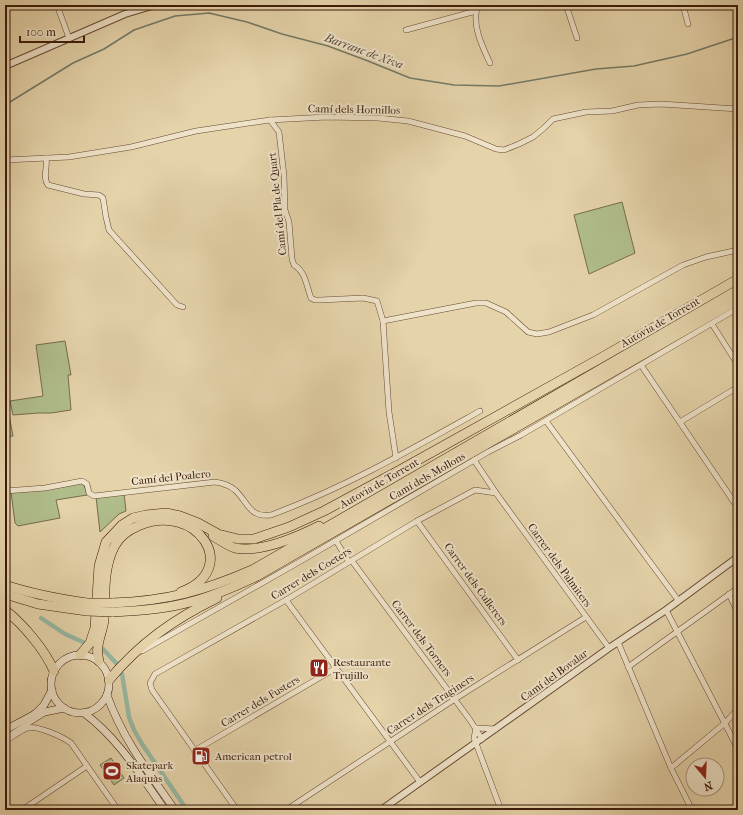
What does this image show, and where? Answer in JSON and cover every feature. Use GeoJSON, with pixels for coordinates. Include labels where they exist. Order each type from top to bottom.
{"type":"FeatureCollection","features":[{"type":"Feature","properties":{"kind":"highway"},"geometry":{"type":"LineString","coordinates":[[80,655],[90,643],[95,628],[99,566],[106,542],[122,525],[133,518],[166,513],[180,516],[218,534],[238,540],[254,538],[289,527],[324,511],[400,470],[593,363],[738,279]]}},
{"type":"Feature","properties":{"kind":"highway","name":"Autovia de Torrent"},"geometry":{"type":"LineString","coordinates":[[5,594],[38,604],[112,605],[169,598],[193,593],[222,583],[254,569],[738,290]]}},
{"type":"Feature","properties":{"kind":"highway","name":"Autovia de Torrent"},"geometry":{"type":"LineString","coordinates":[[112,605],[139,611],[170,606],[194,601],[225,591],[257,576],[304,551],[738,300]]}},
{"type":"Feature","properties":{"kind":"highway"},"geometry":{"type":"LineString","coordinates":[[180,516],[234,548],[251,549],[270,545],[312,529],[391,487],[408,481]]}},
{"type":"Feature","properties":{"kind":"highway"},"geometry":{"type":"LineString","coordinates":[[99,662],[98,646],[104,627],[107,566],[114,547],[121,536],[133,528],[147,522],[159,520],[181,522],[195,529],[204,538],[209,549],[210,562],[206,573],[197,584],[183,591],[169,595],[137,599],[112,605]]}},
{"type":"Feature","properties":{"kind":"highway"},"geometry":{"type":"LineString","coordinates":[[109,680],[126,660],[155,635],[199,607],[259,579],[304,551]]}},
{"type":"Feature","properties":{"kind":"highway"},"geometry":{"type":"LineString","coordinates":[[5,582],[87,604]]}},
{"type":"Feature","properties":{"kind":"highway","name":"Autovia de Torrent"},"geometry":{"type":"LineString","coordinates":[[5,585],[39,595],[87,604]]}},
{"type":"Feature","properties":{"kind":"highway"},"geometry":{"type":"LineString","coordinates":[[5,610],[31,636],[49,659],[54,671]]}},
{"type":"Feature","properties":{"kind":"main road"},"geometry":{"type":"LineString","coordinates":[[35,714],[44,705],[52,690],[54,671],[60,663],[69,657],[80,655],[90,657],[99,662],[106,670],[109,680],[107,695],[112,711],[126,738],[175,810]]}},
{"type":"Feature","properties":{"kind":"main road"},"geometry":{"type":"LineString","coordinates":[[52,690],[56,700],[64,708],[73,712],[84,713],[98,707],[107,695]]}},
{"type":"Feature","properties":{"kind":"main road"},"geometry":{"type":"LineString","coordinates":[[5,730],[35,714],[64,708]]}},
{"type":"Feature","properties":{"kind":"main road"},"geometry":{"type":"LineString","coordinates":[[84,713],[99,724],[124,751],[164,810]]}},
{"type":"Feature","properties":{"kind":"street"},"geometry":{"type":"LineString","coordinates":[[56,5],[69,38]]}},
{"type":"Feature","properties":{"kind":"street"},"geometry":{"type":"LineString","coordinates":[[5,66],[125,14],[155,5]]}},
{"type":"Feature","properties":{"kind":"street"},"geometry":{"type":"LineString","coordinates":[[478,5],[476,11],[476,27],[490,63]]}},
{"type":"Feature","properties":{"kind":"street"},"geometry":{"type":"LineString","coordinates":[[566,5],[577,38]]}},
{"type":"Feature","properties":{"kind":"street"},"geometry":{"type":"LineString","coordinates":[[682,5],[688,24]]}},
{"type":"Feature","properties":{"kind":"street"},"geometry":{"type":"LineString","coordinates":[[737,5],[738,9]]}},
{"type":"Feature","properties":{"kind":"street"},"geometry":{"type":"LineString","coordinates":[[406,30],[476,11]]}},
{"type":"Feature","properties":{"kind":"street","name":"Camí dels Hornillos"},"geometry":{"type":"LineString","coordinates":[[5,160],[69,157],[131,147],[196,131],[270,120],[327,117],[408,120],[465,136],[496,149],[504,150],[533,137],[553,119],[579,113],[612,111],[638,105],[661,104],[738,109]]}},
{"type":"Feature","properties":{"kind":"street","name":"Camí del Pla de Quart"},"geometry":{"type":"LineString","coordinates":[[270,120],[279,132],[284,176],[285,210],[290,228],[292,259],[294,265],[303,272],[311,298],[315,300],[363,298],[377,301],[383,321],[389,412],[396,458]]}},
{"type":"Feature","properties":{"kind":"street"},"geometry":{"type":"LineString","coordinates":[[46,158],[47,164],[45,177],[48,185],[84,194],[99,194],[103,198],[109,230],[177,305],[184,307]]}},
{"type":"Feature","properties":{"kind":"street"},"geometry":{"type":"LineString","coordinates":[[383,321],[476,303],[486,303],[506,312],[528,332],[537,334],[550,332],[593,315],[683,265],[706,257],[738,250]]}},
{"type":"Feature","properties":{"kind":"street","name":"Camí dels Mollons"},"geometry":{"type":"LineString","coordinates":[[126,660],[336,541],[474,460],[546,421],[738,308]]}},
{"type":"Feature","properties":{"kind":"street"},"geometry":{"type":"LineString","coordinates":[[712,324],[738,364]]}},
{"type":"Feature","properties":{"kind":"street"},"geometry":{"type":"LineString","coordinates":[[641,365],[738,508]]}},
{"type":"Feature","properties":{"kind":"street"},"geometry":{"type":"LineString","coordinates":[[680,422],[738,387]]}},
{"type":"Feature","properties":{"kind":"street"},"geometry":{"type":"LineString","coordinates":[[396,458],[480,411]]}},
{"type":"Feature","properties":{"kind":"street"},"geometry":{"type":"LineString","coordinates":[[546,421],[678,600]]}},
{"type":"Feature","properties":{"kind":"street","name":"Camí del Poalero"},"geometry":{"type":"LineString","coordinates":[[5,491],[45,488],[82,481],[86,484],[89,493],[94,496],[215,482],[234,489],[249,509],[254,513],[267,516],[319,495],[396,458]]}},
{"type":"Feature","properties":{"kind":"street","name":"Carrer dels Palmiters"},"geometry":{"type":"LineString","coordinates":[[474,460],[496,493],[609,648]]}},
{"type":"Feature","properties":{"kind":"street","name":"Carrer dels Coeters"},"geometry":{"type":"LineString","coordinates":[[194,751],[152,690],[150,683],[155,674],[286,600],[417,521],[475,490],[496,493]]}},
{"type":"Feature","properties":{"kind":"street","name":"Carrer dels Cullerers"},"geometry":{"type":"LineString","coordinates":[[417,521],[518,660]]}},
{"type":"Feature","properties":{"kind":"street","name":"Carrer dels Torners"},"geometry":{"type":"LineString","coordinates":[[336,541],[476,728]]}},
{"type":"Feature","properties":{"kind":"street","name":"Camí del Bovalar"},"geometry":{"type":"LineString","coordinates":[[381,810],[609,648],[666,610],[738,557]]}},
{"type":"Feature","properties":{"kind":"street"},"geometry":{"type":"LineString","coordinates":[[628,667],[738,588]]}},
{"type":"Feature","properties":{"kind":"street"},"geometry":{"type":"LineString","coordinates":[[728,594],[738,613]]}},
{"type":"Feature","properties":{"kind":"street"},"geometry":{"type":"LineString","coordinates":[[286,600],[420,782]]}},
{"type":"Feature","properties":{"kind":"street"},"geometry":{"type":"LineString","coordinates":[[666,610],[738,749]]}},
{"type":"Feature","properties":{"kind":"street","name":"Carrer dels Traginers"},"geometry":{"type":"LineString","coordinates":[[286,810],[455,699],[586,617]]}},
{"type":"Feature","properties":{"kind":"street"},"geometry":{"type":"LineString","coordinates":[[618,642],[671,768],[692,810]]}},
{"type":"Feature","properties":{"kind":"street","name":"Carrer dels Fusters"},"geometry":{"type":"LineString","coordinates":[[194,751],[336,668]]}},
{"type":"Feature","properties":{"kind":"street"},"geometry":{"type":"LineString","coordinates":[[671,768],[725,723],[738,709]]}},
{"type":"Feature","properties":{"kind":"street"},"geometry":{"type":"LineString","coordinates":[[5,739],[49,711]]}},
{"type":"Feature","properties":{"kind":"street"},"geometry":{"type":"LineString","coordinates":[[5,739],[28,728],[36,728],[66,739],[71,743],[118,810]]}},
{"type":"Feature","properties":{"kind":"street"},"geometry":{"type":"LineString","coordinates":[[496,729],[476,728],[474,738],[479,741],[501,810]]}},
{"type":"Feature","properties":{"kind":"street"},"geometry":{"type":"LineString","coordinates":[[194,751],[237,810]]}},
{"type":"Feature","properties":{"kind":"street"},"geometry":{"type":"LineString","coordinates":[[22,810],[87,766]]}},
{"type":"Feature","properties":{"kind":"street"},"geometry":{"type":"LineString","coordinates":[[5,804],[11,810]]}},
{"type":"Feature","properties":{"kind":"green space"},"geometry":{"type":"Polygon","coordinates":[[[622,202],[635,253],[589,274],[574,215],[622,202]]]}},
{"type":"Feature","properties":{"kind":"green space"},"geometry":{"type":"Polygon","coordinates":[[[65,341],[71,375],[68,375],[71,410],[51,413],[13,415],[10,401],[43,396],[36,345],[65,341]]]}},
{"type":"Feature","properties":{"kind":"green space"},"geometry":{"type":"Polygon","coordinates":[[[5,394],[13,436],[5,437],[5,394]]]}},
{"type":"Feature","properties":{"kind":"green space"},"geometry":{"type":"Polygon","coordinates":[[[81,483],[85,487],[87,495],[56,500],[60,518],[18,526],[15,523],[11,492],[81,483]]]}},
{"type":"Feature","properties":{"kind":"green space"},"geometry":{"type":"Polygon","coordinates":[[[124,493],[126,511],[119,514],[100,532],[96,497],[124,493]]]}},
{"type":"Feature","properties":{"kind":"green space","name":"Skatepark Alaquàs"},"geometry":{"type":"Polygon","coordinates":[[[111,758],[124,778],[114,785],[100,765],[111,758]]]}},
{"type":"Feature","properties":{"kind":"waterway","name":"Barranc de Xiva"},"geometry":{"type":"LineString","coordinates":[[5,105],[73,63],[104,49],[134,30],[175,16],[209,13],[247,22],[282,34],[328,46],[410,78],[454,85],[499,86],[596,69],[634,66],[687,54],[738,37]]}},
{"type":"Feature","properties":{"kind":"waterway"},"geometry":{"type":"LineString","coordinates":[[41,618],[65,634],[83,642]]}},
{"type":"Feature","properties":{"kind":"waterway"},"geometry":{"type":"LineString","coordinates":[[102,648],[117,664]]}},
{"type":"Feature","properties":{"kind":"waterway"},"geometry":{"type":"LineString","coordinates":[[122,674],[129,717],[134,730],[187,810]]}},
{"type":"Feature","properties":{"kind":"place","name":"Restaurante Trujillo"},"geometry":{"type":"Point","coordinates":[319,668]}},
{"type":"Feature","properties":{"kind":"place","name":"American petrol"},"geometry":{"type":"Point","coordinates":[201,756]}},
{"type":"Feature","properties":{"kind":"place","name":"Skatepark Alaquàs"},"geometry":{"type":"Point","coordinates":[112,771]}}]}
